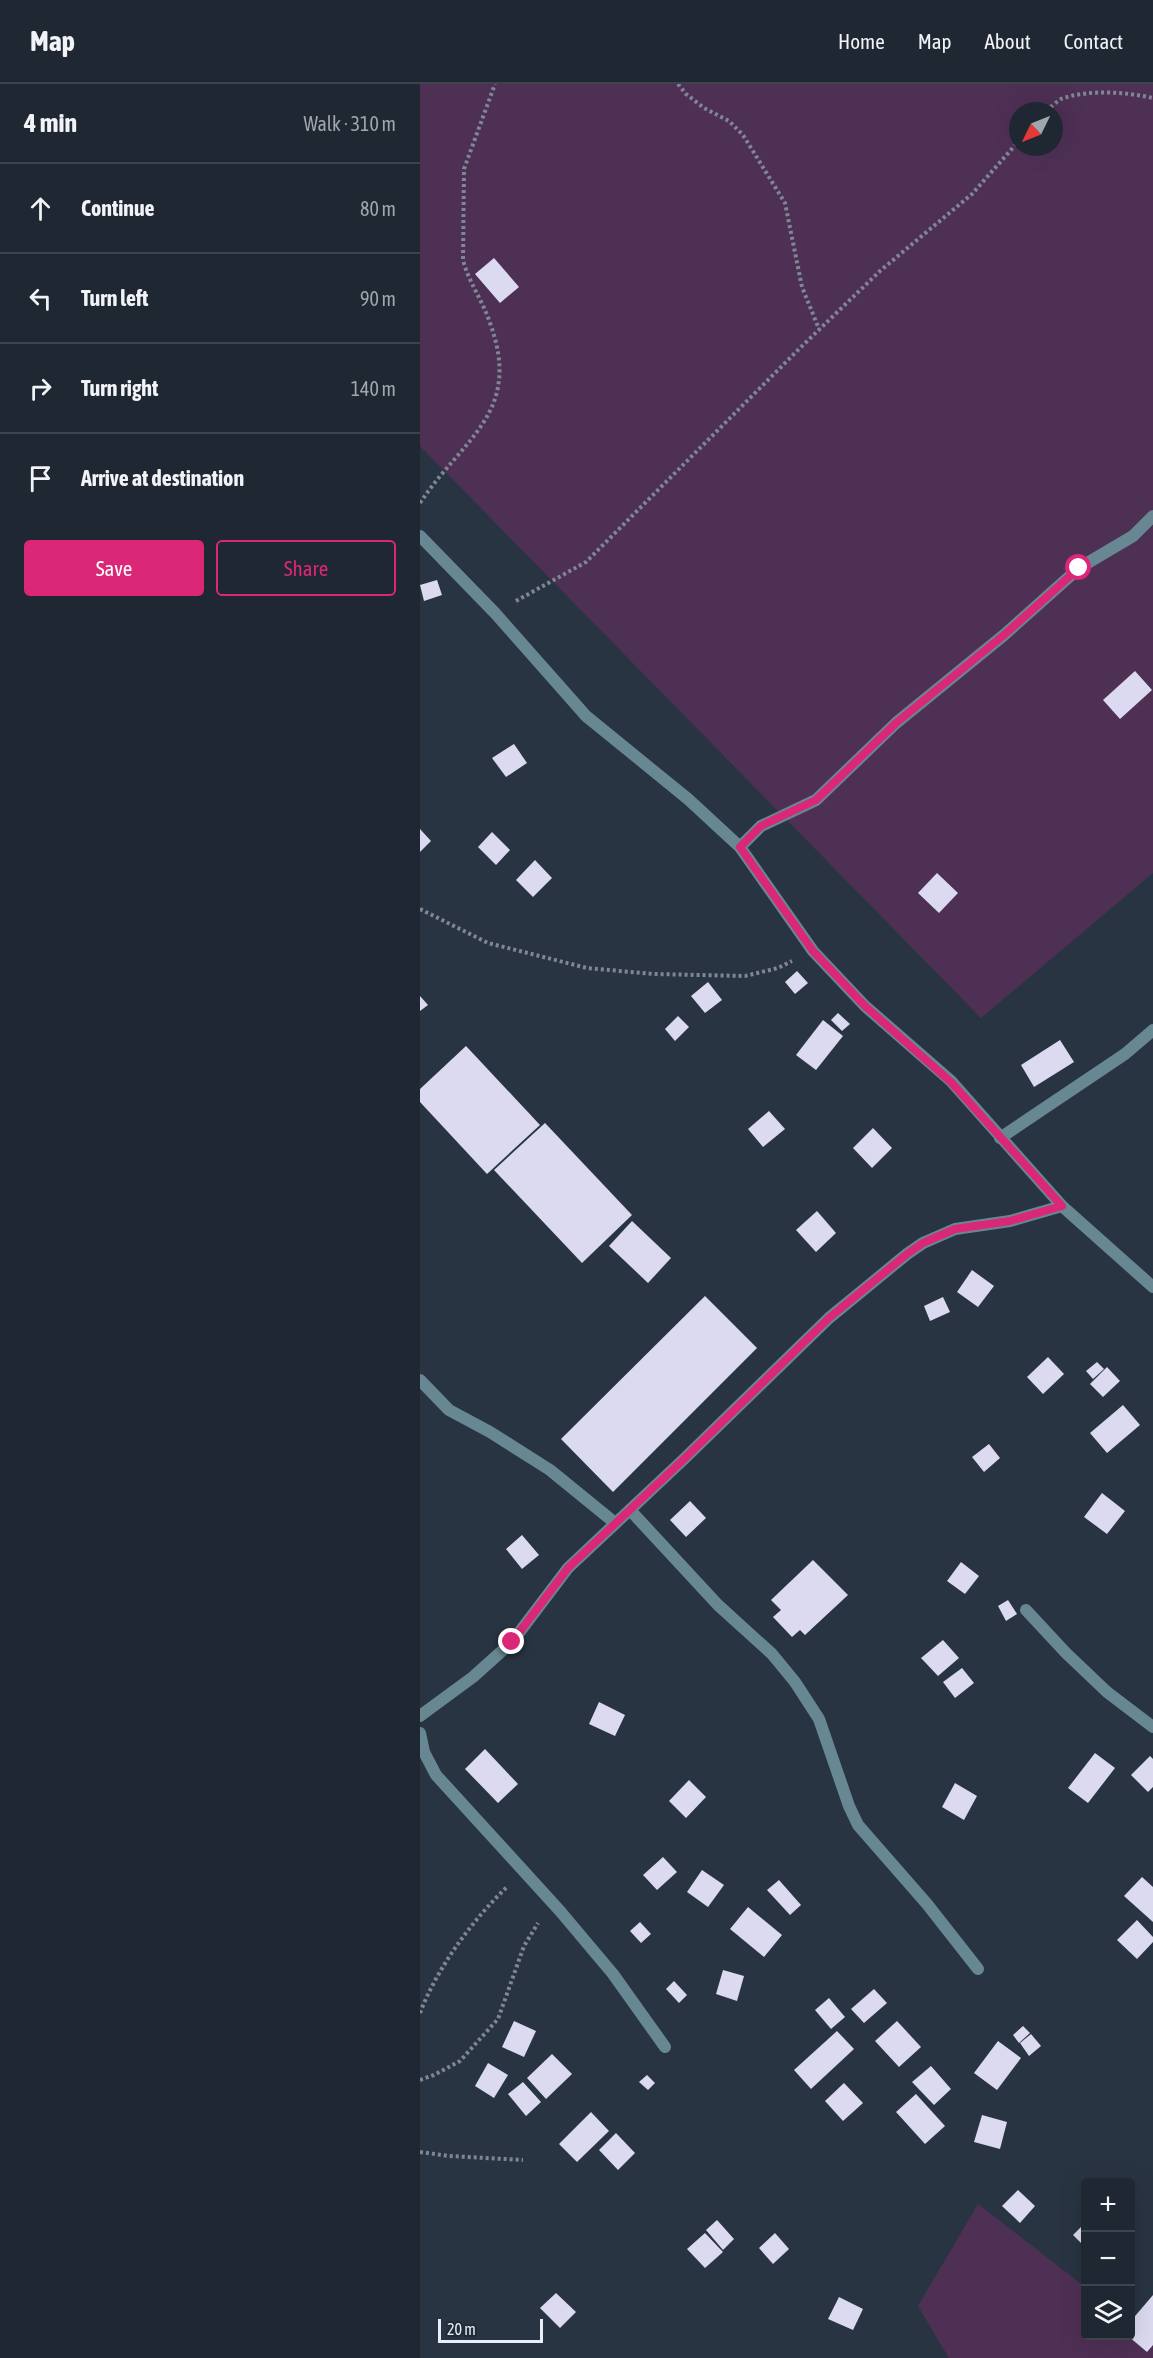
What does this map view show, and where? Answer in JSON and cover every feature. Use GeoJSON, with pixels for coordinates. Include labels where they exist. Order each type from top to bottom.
{"type":"FeatureCollection","features":[{"type":"Feature","properties":{"kind":"street"},"geometry":{"type":"LineString","coordinates":[[740,847],[761,826],[816,800],[896,723],[1004,635],[1079,568],[1134,536],[1153,516]]}},
{"type":"Feature","properties":{"kind":"street"},"geometry":{"type":"LineString","coordinates":[[420,536],[495,613],[586,716],[688,799],[740,847],[813,951],[865,1006],[951,1082],[1062,1206],[1153,1287]]}},
{"type":"Feature","properties":{"kind":"street"},"geometry":{"type":"LineString","coordinates":[[1000,1138],[1125,1054],[1153,1030]]}},
{"type":"Feature","properties":{"kind":"street"},"geometry":{"type":"LineString","coordinates":[[420,1716],[473,1677],[512,1642],[568,1568],[829,1318],[907,1254],[923,1243],[955,1229],[1010,1221],[1062,1206]]}},
{"type":"Feature","properties":{"kind":"street"},"geometry":{"type":"LineString","coordinates":[[420,1380],[449,1410],[490,1432],[550,1470],[615,1523]]}},
{"type":"Feature","properties":{"kind":"street"},"geometry":{"type":"LineString","coordinates":[[630,1510],[718,1605],[772,1654],[795,1682],[819,1719],[849,1806],[858,1825],[927,1904],[978,1969]]}},
{"type":"Feature","properties":{"kind":"street"},"geometry":{"type":"LineString","coordinates":[[1026,1610],[1107,1692],[1153,1727]]}},
{"type":"Feature","properties":{"kind":"street"},"geometry":{"type":"LineString","coordinates":[[420,1705],[436,1704]]}},
{"type":"Feature","properties":{"kind":"street"},"geometry":{"type":"LineString","coordinates":[[420,1733],[424,1752],[436,1775],[552,1902],[613,1974],[665,2047]]}},
{"type":"Feature","properties":{"kind":"path"},"geometry":{"type":"LineString","coordinates":[[420,502],[484,425],[495,402],[499,380],[498,350],[490,322],[466,272],[463,260],[464,169],[495,84]]}},
{"type":"Feature","properties":{"kind":"path"},"geometry":{"type":"LineString","coordinates":[[678,84],[686,94],[704,108],[729,121],[742,135],[785,202],[802,287],[819,329]]}},
{"type":"Feature","properties":{"kind":"path"},"geometry":{"type":"LineString","coordinates":[[1057,102],[1087,95],[1122,92],[1153,98]]}},
{"type":"Feature","properties":{"kind":"path"},"geometry":{"type":"LineString","coordinates":[[495,613],[586,562],[819,329],[880,271],[972,194],[1009,152]]}},
{"type":"Feature","properties":{"kind":"path"},"geometry":{"type":"LineString","coordinates":[[420,909],[488,943],[587,968],[653,974],[745,976],[778,968],[813,951]]}},
{"type":"Feature","properties":{"kind":"path"},"geometry":{"type":"LineString","coordinates":[[420,2013],[428,1994],[467,1933],[489,1903],[524,1871]]}},
{"type":"Feature","properties":{"kind":"path"},"geometry":{"type":"LineString","coordinates":[[420,2080],[434,2076],[460,2061],[498,2019],[524,1946],[552,1902]]}},
{"type":"Feature","properties":{"kind":"path"},"geometry":{"type":"LineString","coordinates":[[420,2152],[523,2160]]}},
{"type":"Feature","properties":{"kind":"shaded area"},"geometry":{"type":"Polygon","coordinates":[[[420,84],[1153,84],[1153,873],[981,1018],[420,446],[420,84]]]}},
{"type":"Feature","properties":{"kind":"shaded area"},"geometry":{"type":"Polygon","coordinates":[[[978,2204],[1081,2284],[1081,2340],[1135,2340],[1135,2324],[1153,2337],[1153,2358],[949,2358],[918,2306],[978,2204]]]}},
{"type":"Feature","properties":{"kind":"building"},"geometry":{"type":"Polygon","coordinates":[[[494,258],[519,287],[500,303],[475,274],[494,258]]]}},
{"type":"Feature","properties":{"kind":"building"},"geometry":{"type":"Polygon","coordinates":[[[437,580],[442,595],[424,601],[420,585],[437,580]]]}},
{"type":"Feature","properties":{"kind":"building"},"geometry":{"type":"Polygon","coordinates":[[[1135,671],[1152,690],[1120,719],[1103,700],[1135,671]]]}},
{"type":"Feature","properties":{"kind":"building"},"geometry":{"type":"Polygon","coordinates":[[[514,744],[527,763],[506,777],[492,758],[514,744]]]}},
{"type":"Feature","properties":{"kind":"building"},"geometry":{"type":"Polygon","coordinates":[[[420,829],[431,841],[420,852],[420,829]]]}},
{"type":"Feature","properties":{"kind":"building"},"geometry":{"type":"Polygon","coordinates":[[[492,832],[510,850],[496,865],[478,847],[492,832]]]}},
{"type":"Feature","properties":{"kind":"building"},"geometry":{"type":"Polygon","coordinates":[[[535,860],[552,878],[533,897],[516,880],[535,860]]]}},
{"type":"Feature","properties":{"kind":"building"},"geometry":{"type":"Polygon","coordinates":[[[937,873],[958,893],[939,913],[918,893],[937,873]]]}},
{"type":"Feature","properties":{"kind":"building"},"geometry":{"type":"Polygon","coordinates":[[[797,971],[808,983],[795,994],[785,982],[797,971]]]}},
{"type":"Feature","properties":{"kind":"building"},"geometry":{"type":"Polygon","coordinates":[[[708,982],[722,1000],[705,1013],[691,996],[708,982]]]}},
{"type":"Feature","properties":{"kind":"building"},"geometry":{"type":"Polygon","coordinates":[[[420,996],[428,1005],[420,1011],[420,996]]]}},
{"type":"Feature","properties":{"kind":"building"},"geometry":{"type":"Polygon","coordinates":[[[838,1013],[850,1024],[842,1031],[831,1020],[838,1013]]]}},
{"type":"Feature","properties":{"kind":"building"},"geometry":{"type":"Polygon","coordinates":[[[678,1016],[689,1027],[675,1041],[665,1029],[678,1016]]]}},
{"type":"Feature","properties":{"kind":"building"},"geometry":{"type":"Polygon","coordinates":[[[823,1020],[843,1036],[816,1070],[796,1055],[823,1020]]]}},
{"type":"Feature","properties":{"kind":"building"},"geometry":{"type":"Polygon","coordinates":[[[1060,1040],[1074,1062],[1034,1087],[1021,1065],[1060,1040]]]}},
{"type":"Feature","properties":{"kind":"building"},"geometry":{"type":"Polygon","coordinates":[[[466,1046],[540,1125],[487,1174],[420,1102],[420,1089],[466,1046]]]}},
{"type":"Feature","properties":{"kind":"building"},"geometry":{"type":"Polygon","coordinates":[[[769,1111],[785,1129],[763,1147],[748,1129],[769,1111]]]}},
{"type":"Feature","properties":{"kind":"building"},"geometry":{"type":"Polygon","coordinates":[[[545,1123],[632,1215],[582,1263],[494,1170],[545,1123]]]}},
{"type":"Feature","properties":{"kind":"building"},"geometry":{"type":"Polygon","coordinates":[[[873,1128],[892,1148],[872,1168],[853,1148],[873,1128]]]}},
{"type":"Feature","properties":{"kind":"building"},"geometry":{"type":"Polygon","coordinates":[[[817,1211],[836,1233],[816,1252],[796,1230],[817,1211]]]}},
{"type":"Feature","properties":{"kind":"building"},"geometry":{"type":"Polygon","coordinates":[[[632,1221],[671,1258],[648,1283],[609,1246],[632,1221]]]}},
{"type":"Feature","properties":{"kind":"building"},"geometry":{"type":"Polygon","coordinates":[[[972,1270],[994,1286],[978,1307],[957,1292],[972,1270]]]}},
{"type":"Feature","properties":{"kind":"building"},"geometry":{"type":"Polygon","coordinates":[[[705,1296],[757,1348],[613,1492],[561,1439],[705,1296]]]}},
{"type":"Feature","properties":{"kind":"building"},"geometry":{"type":"Polygon","coordinates":[[[943,1297],[950,1312],[930,1321],[924,1306],[943,1297]]]}},
{"type":"Feature","properties":{"kind":"building"},"geometry":{"type":"Polygon","coordinates":[[[1048,1357],[1064,1374],[1043,1394],[1027,1377],[1048,1357]]]}},
{"type":"Feature","properties":{"kind":"building"},"geometry":{"type":"Polygon","coordinates":[[[1097,1362],[1104,1369],[1093,1379],[1086,1371],[1097,1362]]]}},
{"type":"Feature","properties":{"kind":"building"},"geometry":{"type":"Polygon","coordinates":[[[1107,1367],[1120,1381],[1103,1397],[1090,1384],[1107,1367]]]}},
{"type":"Feature","properties":{"kind":"building"},"geometry":{"type":"Polygon","coordinates":[[[1123,1405],[1140,1425],[1107,1453],[1090,1433],[1123,1405]]]}},
{"type":"Feature","properties":{"kind":"building"},"geometry":{"type":"Polygon","coordinates":[[[989,1444],[1000,1458],[984,1472],[972,1457],[989,1444]]]}},
{"type":"Feature","properties":{"kind":"building"},"geometry":{"type":"Polygon","coordinates":[[[1102,1493],[1125,1511],[1107,1534],[1084,1517],[1102,1493]]]}},
{"type":"Feature","properties":{"kind":"building"},"geometry":{"type":"Polygon","coordinates":[[[690,1501],[706,1518],[686,1537],[670,1520],[690,1501]]]}},
{"type":"Feature","properties":{"kind":"building"},"geometry":{"type":"Polygon","coordinates":[[[522,1535],[539,1555],[522,1569],[506,1549],[522,1535]]]}},
{"type":"Feature","properties":{"kind":"building"},"geometry":{"type":"Polygon","coordinates":[[[813,1560],[848,1595],[805,1635],[800,1630],[792,1637],[773,1617],[781,1610],[771,1600],[813,1560]]]}},
{"type":"Feature","properties":{"kind":"building"},"geometry":{"type":"Polygon","coordinates":[[[961,1562],[979,1576],[965,1594],[947,1581],[961,1562]]]}},
{"type":"Feature","properties":{"kind":"building"},"geometry":{"type":"Polygon","coordinates":[[[1008,1600],[1017,1614],[1006,1621],[998,1606],[1008,1600]]]}},
{"type":"Feature","properties":{"kind":"building"},"geometry":{"type":"Polygon","coordinates":[[[943,1640],[959,1658],[938,1676],[921,1658],[943,1640]]]}},
{"type":"Feature","properties":{"kind":"building"},"geometry":{"type":"Polygon","coordinates":[[[962,1668],[974,1683],[955,1698],[943,1682],[962,1668]]]}},
{"type":"Feature","properties":{"kind":"building"},"geometry":{"type":"Polygon","coordinates":[[[599,1702],[625,1715],[615,1736],[589,1724],[599,1702]]]}},
{"type":"Feature","properties":{"kind":"building"},"geometry":{"type":"Polygon","coordinates":[[[485,1749],[518,1784],[498,1803],[465,1769],[485,1749]]]}},
{"type":"Feature","properties":{"kind":"building"},"geometry":{"type":"Polygon","coordinates":[[[1095,1753],[1115,1768],[1088,1803],[1068,1788],[1095,1753]]]}},
{"type":"Feature","properties":{"kind":"building"},"geometry":{"type":"Polygon","coordinates":[[[1150,1756],[1153,1759],[1153,1787],[1148,1792],[1131,1775],[1150,1756]]]}},
{"type":"Feature","properties":{"kind":"building"},"geometry":{"type":"Polygon","coordinates":[[[689,1780],[706,1797],[686,1818],[669,1801],[689,1780]]]}},
{"type":"Feature","properties":{"kind":"building"},"geometry":{"type":"Polygon","coordinates":[[[955,1783],[977,1796],[964,1820],[942,1807],[955,1783]]]}},
{"type":"Feature","properties":{"kind":"building"},"geometry":{"type":"Polygon","coordinates":[[[663,1857],[677,1872],[657,1890],[643,1875],[663,1857]]]}},
{"type":"Feature","properties":{"kind":"building"},"geometry":{"type":"Polygon","coordinates":[[[702,1870],[724,1885],[708,1907],[687,1892],[702,1870]]]}},
{"type":"Feature","properties":{"kind":"building"},"geometry":{"type":"Polygon","coordinates":[[[1142,1877],[1153,1887],[1153,1922],[1124,1896],[1142,1877]]]}},
{"type":"Feature","properties":{"kind":"building"},"geometry":{"type":"Polygon","coordinates":[[[779,1880],[801,1905],[790,1915],[767,1890],[779,1880]]]}},
{"type":"Feature","properties":{"kind":"building"},"geometry":{"type":"Polygon","coordinates":[[[748,1907],[782,1935],[764,1957],[730,1929],[748,1907]]]}},
{"type":"Feature","properties":{"kind":"building"},"geometry":{"type":"Polygon","coordinates":[[[1137,1920],[1153,1937],[1153,1942],[1137,1959],[1117,1940],[1137,1920]]]}},
{"type":"Feature","properties":{"kind":"building"},"geometry":{"type":"Polygon","coordinates":[[[640,1922],[651,1934],[641,1943],[630,1931],[640,1922]]]}},
{"type":"Feature","properties":{"kind":"building"},"geometry":{"type":"Polygon","coordinates":[[[723,1970],[744,1976],[737,2001],[716,1994],[723,1970]]]}},
{"type":"Feature","properties":{"kind":"building"},"geometry":{"type":"Polygon","coordinates":[[[674,1981],[687,1995],[679,2003],[666,1989],[674,1981]]]}},
{"type":"Feature","properties":{"kind":"building"},"geometry":{"type":"Polygon","coordinates":[[[874,1989],[887,2003],[864,2023],[851,2009],[874,1989]]]}},
{"type":"Feature","properties":{"kind":"building"},"geometry":{"type":"Polygon","coordinates":[[[829,1998],[845,2017],[831,2029],[815,2010],[829,1998]]]}},
{"type":"Feature","properties":{"kind":"building"},"geometry":{"type":"Polygon","coordinates":[[[514,2021],[536,2031],[524,2057],[502,2047],[514,2021]]]}},
{"type":"Feature","properties":{"kind":"building"},"geometry":{"type":"Polygon","coordinates":[[[897,2021],[921,2047],[899,2067],[875,2041],[897,2021]]]}},
{"type":"Feature","properties":{"kind":"building"},"geometry":{"type":"Polygon","coordinates":[[[1023,2026],[1030,2033],[1019,2043],[1013,2035],[1023,2026]]]}},
{"type":"Feature","properties":{"kind":"building"},"geometry":{"type":"Polygon","coordinates":[[[837,2031],[854,2049],[811,2089],[794,2070],[837,2031]]]}},
{"type":"Feature","properties":{"kind":"building"},"geometry":{"type":"Polygon","coordinates":[[[1031,2034],[1041,2046],[1029,2056],[1020,2043],[1031,2034]]]}},
{"type":"Feature","properties":{"kind":"building"},"geometry":{"type":"Polygon","coordinates":[[[998,2041],[1021,2058],[997,2090],[974,2073],[998,2041]]]}},
{"type":"Feature","properties":{"kind":"building"},"geometry":{"type":"Polygon","coordinates":[[[552,2054],[572,2074],[546,2099],[527,2078],[552,2054]]]}},
{"type":"Feature","properties":{"kind":"building"},"geometry":{"type":"Polygon","coordinates":[[[488,2063],[508,2075],[494,2098],[475,2086],[488,2063]]]}},
{"type":"Feature","properties":{"kind":"building"},"geometry":{"type":"Polygon","coordinates":[[[931,2066],[951,2089],[934,2105],[912,2082],[931,2066]]]}},
{"type":"Feature","properties":{"kind":"building"},"geometry":{"type":"Polygon","coordinates":[[[647,2075],[655,2083],[648,2090],[639,2082],[647,2075]]]}},
{"type":"Feature","properties":{"kind":"building"},"geometry":{"type":"Polygon","coordinates":[[[523,2082],[541,2102],[526,2116],[508,2094],[523,2082]]]}},
{"type":"Feature","properties":{"kind":"building"},"geometry":{"type":"Polygon","coordinates":[[[844,2083],[863,2103],[843,2121],[825,2101],[844,2083]]]}},
{"type":"Feature","properties":{"kind":"building"},"geometry":{"type":"Polygon","coordinates":[[[916,2094],[945,2126],[925,2144],[896,2112],[916,2094]]]}},
{"type":"Feature","properties":{"kind":"building"},"geometry":{"type":"Polygon","coordinates":[[[591,2112],[609,2131],[577,2162],[559,2144],[591,2112]]]}},
{"type":"Feature","properties":{"kind":"building"},"geometry":{"type":"Polygon","coordinates":[[[982,2115],[1007,2122],[1000,2149],[974,2142],[982,2115]]]}},
{"type":"Feature","properties":{"kind":"building"},"geometry":{"type":"Polygon","coordinates":[[[616,2133],[635,2153],[618,2170],[599,2150],[616,2133]]]}},
{"type":"Feature","properties":{"kind":"building"},"geometry":{"type":"Polygon","coordinates":[[[1018,2190],[1035,2206],[1020,2223],[1002,2206],[1018,2190]]]}},
{"type":"Feature","properties":{"kind":"building"},"geometry":{"type":"Polygon","coordinates":[[[717,2220],[734,2239],[723,2250],[706,2230],[717,2220]]]}},
{"type":"Feature","properties":{"kind":"building"},"geometry":{"type":"Polygon","coordinates":[[[1081,2227],[1081,2243],[1073,2235],[1081,2227]]]}},
{"type":"Feature","properties":{"kind":"building"},"geometry":{"type":"Polygon","coordinates":[[[705,2233],[723,2252],[705,2268],[687,2249],[705,2233]]]}},
{"type":"Feature","properties":{"kind":"building"},"geometry":{"type":"Polygon","coordinates":[[[775,2233],[789,2249],[773,2264],[759,2248],[775,2233]]]}},
{"type":"Feature","properties":{"kind":"building"},"geometry":{"type":"Polygon","coordinates":[[[556,2293],[576,2312],[560,2328],[540,2308],[556,2293]]]}},
{"type":"Feature","properties":{"kind":"building"},"geometry":{"type":"Polygon","coordinates":[[[1153,2295],[1153,2345],[1147,2352],[1133,2340],[1135,2340],[1135,2316],[1153,2295]]]}},
{"type":"Feature","properties":{"kind":"building"},"geometry":{"type":"Polygon","coordinates":[[[839,2297],[863,2309],[853,2330],[828,2319],[839,2297]]]}},
{"type":"Feature","properties":{"kind":"route"},"geometry":{"type":"LineString","coordinates":[[512,1642],[568,1568],[829,1318],[907,1254],[923,1243],[955,1229],[1010,1221],[1062,1206],[951,1082],[865,1006],[813,951],[740,847],[761,826],[816,800],[896,723],[1004,635],[1079,568]]}}]}
